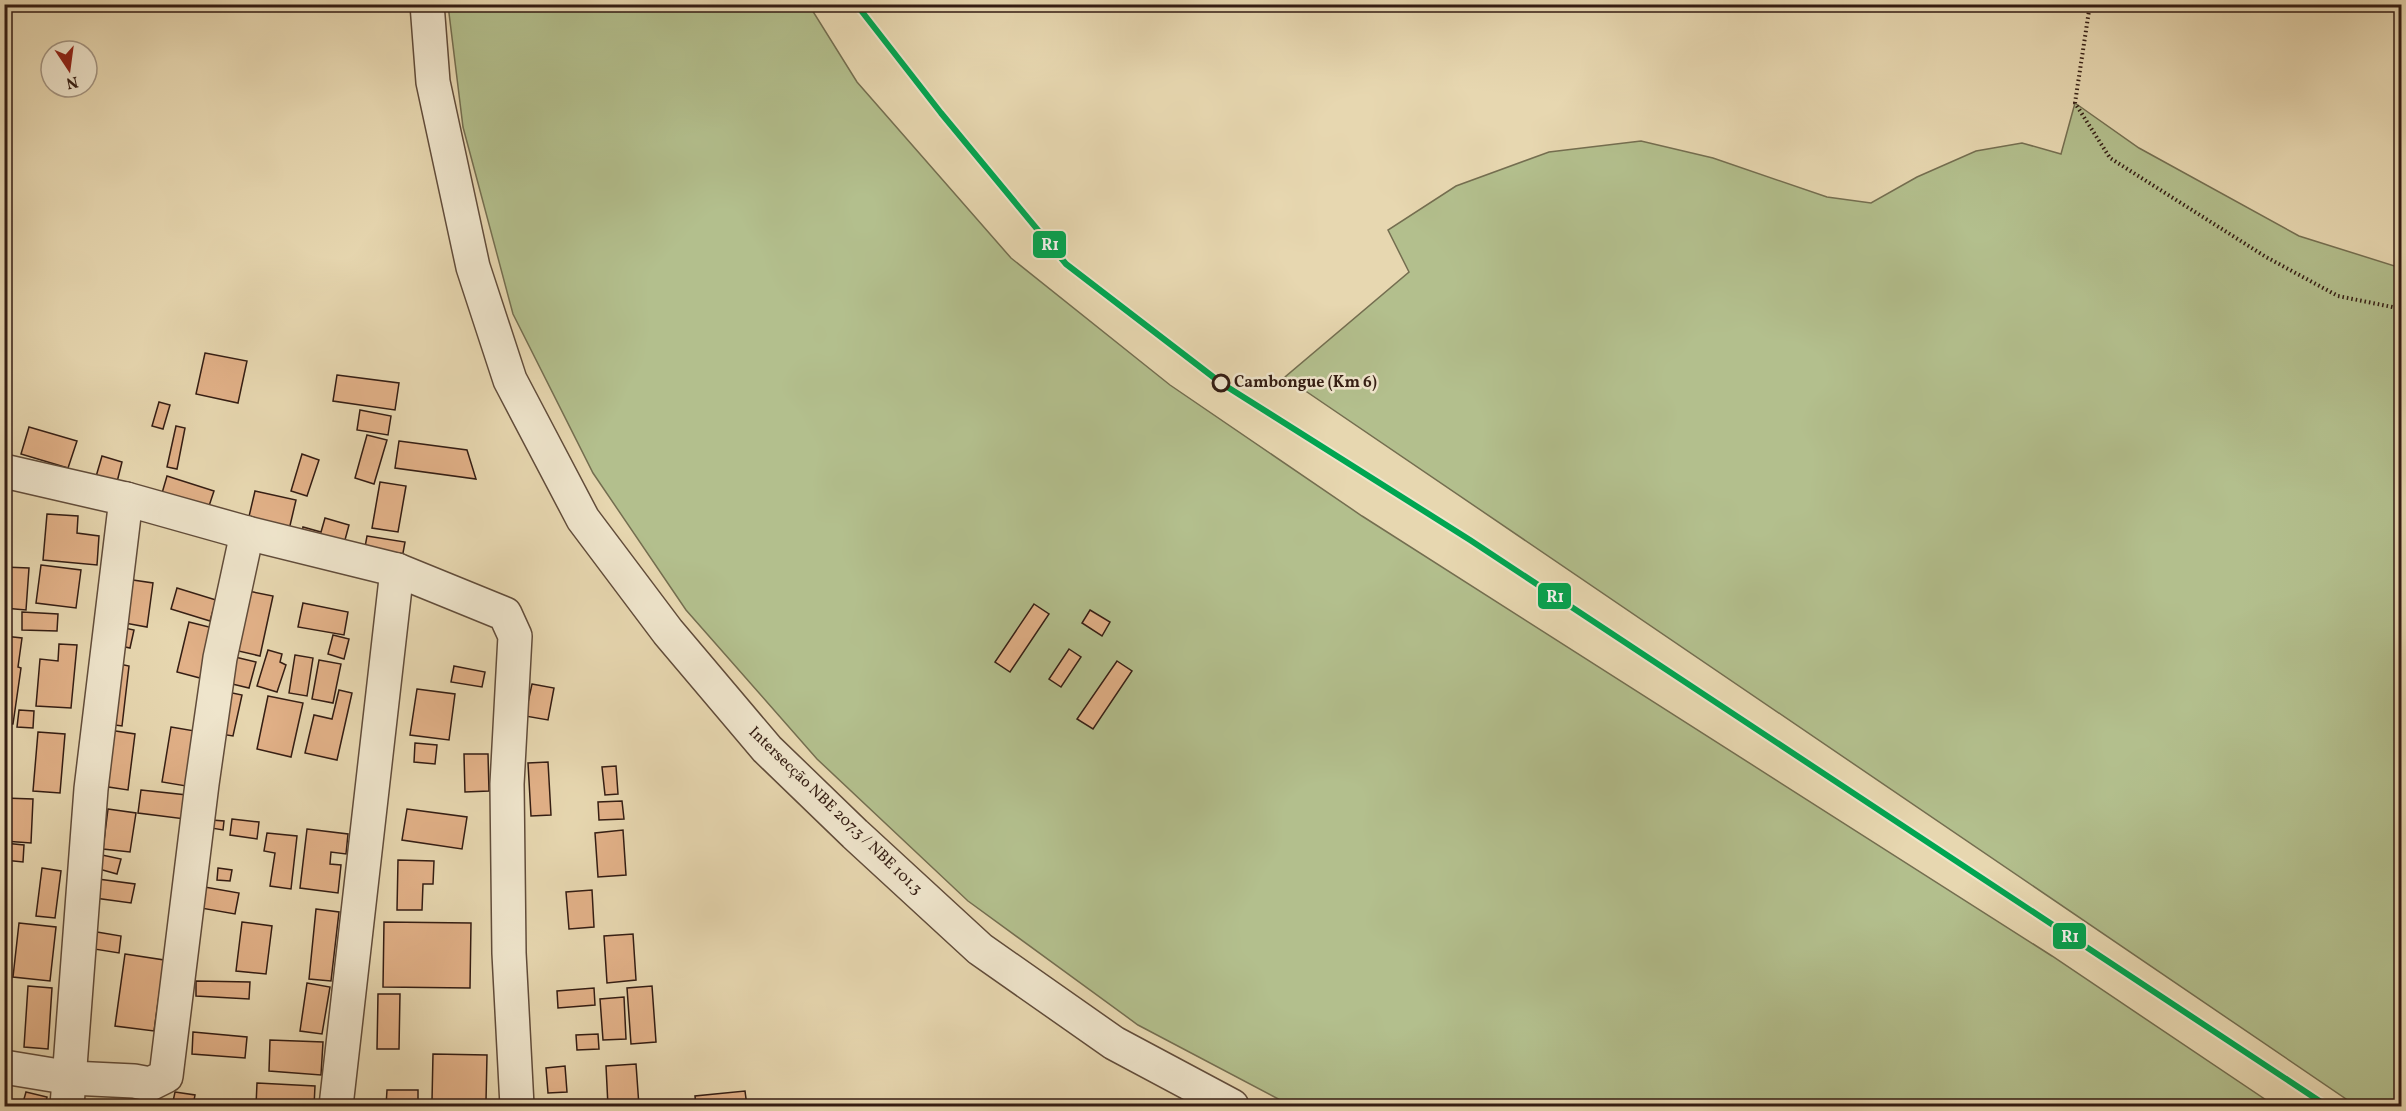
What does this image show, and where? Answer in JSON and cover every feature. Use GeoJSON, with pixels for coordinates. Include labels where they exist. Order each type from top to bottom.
{"type":"FeatureCollection","features":[{"type":"Feature","properties":{"kind":"street","name":"Intersecção NBE 207.3 / NBE 101.3"},"geometry":{"type":"LineString","coordinates":[[427,4],[433,82],[473,267],[510,381],[583,519],[668,632],[767,749],[980,949],[1114,1043],[1232,1107]]}},
{"type":"Feature","properties":{"kind":"street"},"geometry":{"type":"LineString","coordinates":[[4,471],[126,499],[247,533],[397,570],[505,614],[515,636],[507,784],[508,953],[517,1107]]}},
{"type":"Feature","properties":{"kind":"street"},"geometry":{"type":"LineString","coordinates":[[69,1092],[91,789],[126,499]]}},
{"type":"Feature","properties":{"kind":"street"},"geometry":{"type":"LineString","coordinates":[[4,1066],[69,1092],[134,1081],[150,1084],[166,1076],[220,658],[247,533]]}},
{"type":"Feature","properties":{"kind":"street"},"geometry":{"type":"LineString","coordinates":[[336,1107],[397,570]]}},
{"type":"Feature","properties":{"kind":"path"},"geometry":{"type":"LineString","coordinates":[[2090,4],[2075,103],[2110,158],[2266,257],[2338,296],[2402,309]]}},
{"type":"Feature","properties":{"kind":"green space"},"geometry":{"type":"Polygon","coordinates":[[[448,5],[809,5],[857,82],[1011,258],[1170,385],[1362,516],[2052,956],[2275,1106],[1300,1106],[1284,1102],[1138,1025],[968,901],[817,759],[686,610],[593,473],[513,314],[463,127],[448,5]]]}},
{"type":"Feature","properties":{"kind":"green space"},"geometry":{"type":"Polygon","coordinates":[[[2075,103],[2139,148],[2299,236],[2401,268],[2401,1106],[2355,1105],[1285,377],[1409,272],[1388,230],[1456,186],[1549,152],[1641,141],[1713,158],[1827,197],[1871,203],[1917,177],[1976,151],[2022,143],[2061,154],[2075,103]]]}},
{"type":"Feature","properties":{"kind":"building"},"geometry":{"type":"Polygon","coordinates":[[[205,353],[247,361],[238,403],[196,394],[205,353]]]}},
{"type":"Feature","properties":{"kind":"building"},"geometry":{"type":"Polygon","coordinates":[[[337,375],[399,383],[395,410],[333,401],[337,375]]]}},
{"type":"Feature","properties":{"kind":"building"},"geometry":{"type":"Polygon","coordinates":[[[159,402],[170,405],[163,429],[152,426],[159,402]]]}},
{"type":"Feature","properties":{"kind":"building"},"geometry":{"type":"Polygon","coordinates":[[[360,410],[391,416],[388,435],[357,430],[360,410]]]}},
{"type":"Feature","properties":{"kind":"building"},"geometry":{"type":"Polygon","coordinates":[[[176,426],[185,428],[177,469],[167,467],[176,426]]]}},
{"type":"Feature","properties":{"kind":"building"},"geometry":{"type":"Polygon","coordinates":[[[29,427],[77,441],[68,468],[21,454],[29,427]]]}},
{"type":"Feature","properties":{"kind":"building"},"geometry":{"type":"Polygon","coordinates":[[[367,435],[387,440],[374,484],[355,478],[367,435]]]}},
{"type":"Feature","properties":{"kind":"building"},"geometry":{"type":"Polygon","coordinates":[[[399,441],[467,450],[476,479],[395,468],[399,441]]]}},
{"type":"Feature","properties":{"kind":"building"},"geometry":{"type":"Polygon","coordinates":[[[302,454],[319,460],[307,496],[291,491],[302,454]]]}},
{"type":"Feature","properties":{"kind":"building"},"geometry":{"type":"Polygon","coordinates":[[[102,456],[122,462],[116,486],[95,480],[102,456]]]}},
{"type":"Feature","properties":{"kind":"building"},"geometry":{"type":"Polygon","coordinates":[[[167,476],[214,491],[206,515],[160,500],[167,476]]]}},
{"type":"Feature","properties":{"kind":"building"},"geometry":{"type":"Polygon","coordinates":[[[380,482],[406,486],[398,532],[372,528],[380,482]]]}},
{"type":"Feature","properties":{"kind":"building"},"geometry":{"type":"Polygon","coordinates":[[[255,491],[296,500],[288,534],[247,525],[255,491]]]}},
{"type":"Feature","properties":{"kind":"building"},"geometry":{"type":"Polygon","coordinates":[[[47,514],[78,516],[77,533],[99,536],[97,565],[43,560],[47,514]]]}},
{"type":"Feature","properties":{"kind":"building"},"geometry":{"type":"Polygon","coordinates":[[[325,518],[349,525],[342,551],[300,540],[303,527],[321,532],[325,518]]]}},
{"type":"Feature","properties":{"kind":"building"},"geometry":{"type":"Polygon","coordinates":[[[367,536],[405,542],[401,564],[363,558],[367,536]]]}},
{"type":"Feature","properties":{"kind":"building"},"geometry":{"type":"Polygon","coordinates":[[[41,565],[81,570],[76,608],[36,603],[41,565]]]}},
{"type":"Feature","properties":{"kind":"building"},"geometry":{"type":"Polygon","coordinates":[[[4,567],[29,568],[26,610],[4,608],[4,567]]]}},
{"type":"Feature","properties":{"kind":"building"},"geometry":{"type":"Polygon","coordinates":[[[126,579],[153,583],[147,627],[119,622],[126,579]]]}},
{"type":"Feature","properties":{"kind":"building"},"geometry":{"type":"Polygon","coordinates":[[[177,588],[216,600],[210,621],[171,609],[177,588]]]}},
{"type":"Feature","properties":{"kind":"building"},"geometry":{"type":"Polygon","coordinates":[[[248,591],[273,596],[260,656],[234,650],[248,591]]]}},
{"type":"Feature","properties":{"kind":"building"},"geometry":{"type":"Polygon","coordinates":[[[303,603],[348,612],[344,635],[298,627],[303,603]]]}},
{"type":"Feature","properties":{"kind":"building"},"geometry":{"type":"Polygon","coordinates":[[[1034,604],[1049,614],[1010,672],[995,662],[1034,604]]]}},
{"type":"Feature","properties":{"kind":"building"},"geometry":{"type":"Polygon","coordinates":[[[1090,610],[1110,622],[1102,636],[1082,623],[1090,610]]]}},
{"type":"Feature","properties":{"kind":"building"},"geometry":{"type":"Polygon","coordinates":[[[22,612],[58,614],[57,631],[22,630],[22,612]]]}},
{"type":"Feature","properties":{"kind":"building"},"geometry":{"type":"Polygon","coordinates":[[[189,622],[213,628],[200,678],[177,672],[189,622]]]}},
{"type":"Feature","properties":{"kind":"building"},"geometry":{"type":"Polygon","coordinates":[[[120,627],[134,630],[130,648],[116,645],[120,627]]]}},
{"type":"Feature","properties":{"kind":"building"},"geometry":{"type":"Polygon","coordinates":[[[333,635],[349,639],[344,659],[328,654],[333,635]]]}},
{"type":"Feature","properties":{"kind":"building"},"geometry":{"type":"Polygon","coordinates":[[[4,636],[22,638],[18,667],[21,668],[13,724],[4,723],[4,636]]]}},
{"type":"Feature","properties":{"kind":"building"},"geometry":{"type":"Polygon","coordinates":[[[59,644],[77,645],[71,708],[36,706],[40,659],[58,661],[59,644]]]}},
{"type":"Feature","properties":{"kind":"building"},"geometry":{"type":"Polygon","coordinates":[[[1069,649],[1081,657],[1061,687],[1049,679],[1069,649]]]}},
{"type":"Feature","properties":{"kind":"building"},"geometry":{"type":"Polygon","coordinates":[[[268,650],[282,654],[280,662],[286,665],[277,692],[257,686],[268,650]]]}},
{"type":"Feature","properties":{"kind":"building"},"geometry":{"type":"Polygon","coordinates":[[[295,655],[313,658],[307,696],[289,693],[295,655]]]}},
{"type":"Feature","properties":{"kind":"building"},"geometry":{"type":"Polygon","coordinates":[[[235,657],[256,662],[249,688],[228,683],[235,657]]]}},
{"type":"Feature","properties":{"kind":"building"},"geometry":{"type":"Polygon","coordinates":[[[319,660],[341,664],[333,703],[312,699],[319,660]]]}},
{"type":"Feature","properties":{"kind":"building"},"geometry":{"type":"Polygon","coordinates":[[[1117,661],[1132,671],[1093,729],[1077,719],[1117,661]]]}},
{"type":"Feature","properties":{"kind":"building"},"geometry":{"type":"Polygon","coordinates":[[[115,663],[129,666],[122,726],[108,724],[115,663]]]}},
{"type":"Feature","properties":{"kind":"building"},"geometry":{"type":"Polygon","coordinates":[[[454,666],[485,672],[482,687],[451,682],[454,666]]]}},
{"type":"Feature","properties":{"kind":"building"},"geometry":{"type":"Polygon","coordinates":[[[532,684],[554,688],[548,720],[525,716],[532,684]]]}},
{"type":"Feature","properties":{"kind":"building"},"geometry":{"type":"Polygon","coordinates":[[[417,689],[455,694],[449,740],[410,735],[417,689]]]}},
{"type":"Feature","properties":{"kind":"building"},"geometry":{"type":"Polygon","coordinates":[[[339,690],[352,693],[337,760],[305,753],[314,715],[332,719],[339,690]]]}},
{"type":"Feature","properties":{"kind":"building"},"geometry":{"type":"Polygon","coordinates":[[[223,691],[242,695],[233,736],[214,733],[223,691]]]}},
{"type":"Feature","properties":{"kind":"building"},"geometry":{"type":"Polygon","coordinates":[[[268,696],[303,703],[291,757],[257,749],[268,696]]]}},
{"type":"Feature","properties":{"kind":"building"},"geometry":{"type":"Polygon","coordinates":[[[19,710],[34,711],[33,728],[17,727],[19,710]]]}},
{"type":"Feature","properties":{"kind":"building"},"geometry":{"type":"Polygon","coordinates":[[[171,727],[195,731],[186,786],[162,782],[171,727]]]}},
{"type":"Feature","properties":{"kind":"building"},"geometry":{"type":"Polygon","coordinates":[[[109,730],[135,734],[128,790],[102,786],[109,730]]]}},
{"type":"Feature","properties":{"kind":"building"},"geometry":{"type":"Polygon","coordinates":[[[38,732],[65,734],[60,793],[33,791],[38,732]]]}},
{"type":"Feature","properties":{"kind":"building"},"geometry":{"type":"Polygon","coordinates":[[[415,743],[437,745],[435,764],[414,762],[415,743]]]}},
{"type":"Feature","properties":{"kind":"building"},"geometry":{"type":"Polygon","coordinates":[[[464,754],[488,754],[489,791],[465,792],[464,754]]]}},
{"type":"Feature","properties":{"kind":"building"},"geometry":{"type":"Polygon","coordinates":[[[548,762],[551,815],[531,816],[528,763],[548,762]]]}},
{"type":"Feature","properties":{"kind":"building"},"geometry":{"type":"Polygon","coordinates":[[[616,766],[618,794],[605,795],[602,767],[616,766]]]}},
{"type":"Feature","properties":{"kind":"building"},"geometry":{"type":"Polygon","coordinates":[[[141,790],[187,795],[185,819],[138,813],[141,790]]]}},
{"type":"Feature","properties":{"kind":"building"},"geometry":{"type":"Polygon","coordinates":[[[4,798],[33,799],[31,843],[4,841],[4,798]]]}},
{"type":"Feature","properties":{"kind":"building"},"geometry":{"type":"Polygon","coordinates":[[[622,801],[624,819],[599,820],[598,802],[622,801]]]}},
{"type":"Feature","properties":{"kind":"building"},"geometry":{"type":"Polygon","coordinates":[[[108,809],[136,813],[130,852],[103,849],[108,809]]]}},
{"type":"Feature","properties":{"kind":"building"},"geometry":{"type":"Polygon","coordinates":[[[407,809],[467,817],[462,849],[402,840],[407,809]]]}},
{"type":"Feature","properties":{"kind":"building"},"geometry":{"type":"Polygon","coordinates":[[[232,819],[259,822],[257,839],[230,835],[232,819]]]}},
{"type":"Feature","properties":{"kind":"building"},"geometry":{"type":"Polygon","coordinates":[[[212,820],[224,821],[223,830],[211,828],[212,820]]]}},
{"type":"Feature","properties":{"kind":"building"},"geometry":{"type":"Polygon","coordinates":[[[307,829],[348,834],[346,854],[331,852],[330,864],[341,865],[338,893],[300,888],[307,829]]]}},
{"type":"Feature","properties":{"kind":"building"},"geometry":{"type":"Polygon","coordinates":[[[623,830],[626,875],[598,877],[595,833],[623,830]]]}},
{"type":"Feature","properties":{"kind":"building"},"geometry":{"type":"Polygon","coordinates":[[[267,833],[297,836],[291,889],[270,886],[275,853],[264,851],[267,833]]]}},
{"type":"Feature","properties":{"kind":"building"},"geometry":{"type":"Polygon","coordinates":[[[4,843],[24,845],[23,862],[4,860],[4,843]]]}},
{"type":"Feature","properties":{"kind":"building"},"geometry":{"type":"Polygon","coordinates":[[[102,855],[121,859],[117,874],[99,869],[102,855]]]}},
{"type":"Feature","properties":{"kind":"building"},"geometry":{"type":"Polygon","coordinates":[[[398,860],[434,861],[433,884],[423,884],[422,910],[397,910],[398,860]]]}},
{"type":"Feature","properties":{"kind":"building"},"geometry":{"type":"Polygon","coordinates":[[[42,868],[61,871],[55,918],[36,916],[42,868]]]}},
{"type":"Feature","properties":{"kind":"building"},"geometry":{"type":"Polygon","coordinates":[[[218,868],[232,870],[230,881],[217,880],[218,868]]]}},
{"type":"Feature","properties":{"kind":"building"},"geometry":{"type":"Polygon","coordinates":[[[98,879],[135,884],[131,903],[95,898],[98,879]]]}},
{"type":"Feature","properties":{"kind":"building"},"geometry":{"type":"Polygon","coordinates":[[[199,886],[239,893],[235,914],[195,907],[199,886]]]}},
{"type":"Feature","properties":{"kind":"building"},"geometry":{"type":"Polygon","coordinates":[[[592,890],[594,927],[569,929],[566,892],[592,890]]]}},
{"type":"Feature","properties":{"kind":"building"},"geometry":{"type":"Polygon","coordinates":[[[316,909],[339,912],[331,981],[309,979],[316,909]]]}},
{"type":"Feature","properties":{"kind":"building"},"geometry":{"type":"Polygon","coordinates":[[[242,922],[272,926],[266,974],[236,971],[242,922]]]}},
{"type":"Feature","properties":{"kind":"building"},"geometry":{"type":"Polygon","coordinates":[[[384,922],[471,923],[470,988],[383,987],[384,922]]]}},
{"type":"Feature","properties":{"kind":"building"},"geometry":{"type":"Polygon","coordinates":[[[19,923],[56,927],[50,981],[13,977],[19,923]]]}},
{"type":"Feature","properties":{"kind":"building"},"geometry":{"type":"Polygon","coordinates":[[[97,932],[121,936],[119,953],[94,949],[97,932]]]}},
{"type":"Feature","properties":{"kind":"building"},"geometry":{"type":"Polygon","coordinates":[[[633,934],[636,980],[607,983],[604,936],[633,934]]]}},
{"type":"Feature","properties":{"kind":"building"},"geometry":{"type":"Polygon","coordinates":[[[125,954],[164,960],[154,1031],[115,1026],[125,954]]]}},
{"type":"Feature","properties":{"kind":"building"},"geometry":{"type":"Polygon","coordinates":[[[196,981],[250,982],[249,999],[196,996],[196,981]]]}},
{"type":"Feature","properties":{"kind":"building"},"geometry":{"type":"Polygon","coordinates":[[[307,983],[330,987],[322,1034],[300,1031],[307,983]]]}},
{"type":"Feature","properties":{"kind":"building"},"geometry":{"type":"Polygon","coordinates":[[[28,986],[52,988],[48,1049],[24,1047],[28,986]]]}},
{"type":"Feature","properties":{"kind":"building"},"geometry":{"type":"Polygon","coordinates":[[[652,986],[656,1042],[631,1044],[627,988],[652,986]]]}},
{"type":"Feature","properties":{"kind":"building"},"geometry":{"type":"Polygon","coordinates":[[[594,988],[595,1005],[558,1008],[557,991],[594,988]]]}},
{"type":"Feature","properties":{"kind":"building"},"geometry":{"type":"Polygon","coordinates":[[[378,994],[400,994],[399,1049],[377,1049],[378,994]]]}},
{"type":"Feature","properties":{"kind":"building"},"geometry":{"type":"Polygon","coordinates":[[[624,997],[626,1039],[603,1040],[600,999],[624,997]]]}},
{"type":"Feature","properties":{"kind":"building"},"geometry":{"type":"Polygon","coordinates":[[[193,1032],[247,1037],[245,1058],[192,1054],[193,1032]]]}},
{"type":"Feature","properties":{"kind":"building"},"geometry":{"type":"Polygon","coordinates":[[[598,1034],[599,1049],[577,1050],[576,1035],[598,1034]]]}},
{"type":"Feature","properties":{"kind":"building"},"geometry":{"type":"Polygon","coordinates":[[[270,1040],[323,1042],[321,1075],[269,1071],[270,1040]]]}},
{"type":"Feature","properties":{"kind":"building"},"geometry":{"type":"Polygon","coordinates":[[[433,1054],[487,1055],[486,1101],[432,1101],[433,1054]]]}},
{"type":"Feature","properties":{"kind":"building"},"geometry":{"type":"Polygon","coordinates":[[[636,1064],[639,1106],[608,1106],[606,1066],[636,1064]]]}},
{"type":"Feature","properties":{"kind":"building"},"geometry":{"type":"Polygon","coordinates":[[[565,1066],[567,1092],[548,1093],[546,1068],[565,1066]]]}},
{"type":"Feature","properties":{"kind":"building"},"geometry":{"type":"Polygon","coordinates":[[[257,1083],[315,1086],[314,1106],[256,1106],[257,1083]]]}},
{"type":"Feature","properties":{"kind":"building"},"geometry":{"type":"Polygon","coordinates":[[[387,1090],[418,1090],[418,1106],[386,1106],[387,1090]]]}},
{"type":"Feature","properties":{"kind":"building"},"geometry":{"type":"Polygon","coordinates":[[[745,1091],[747,1106],[696,1106],[695,1096],[745,1091]]]}},
{"type":"Feature","properties":{"kind":"building"},"geometry":{"type":"Polygon","coordinates":[[[26,1092],[47,1097],[45,1106],[22,1106],[26,1092]]]}},
{"type":"Feature","properties":{"kind":"building"},"geometry":{"type":"Polygon","coordinates":[[[175,1092],[195,1095],[193,1106],[172,1106],[175,1092]]]}},
{"type":"Feature","properties":{"kind":"transit line","name":"R1"},"geometry":{"type":"LineString","coordinates":[[856,4],[941,113],[1066,264],[1221,383],[1470,540],[2327,1106]]}},
{"type":"Feature","properties":{"kind":"place","name":"Cambongue (Km 6)"},"geometry":{"type":"Point","coordinates":[1221,383]}}]}
